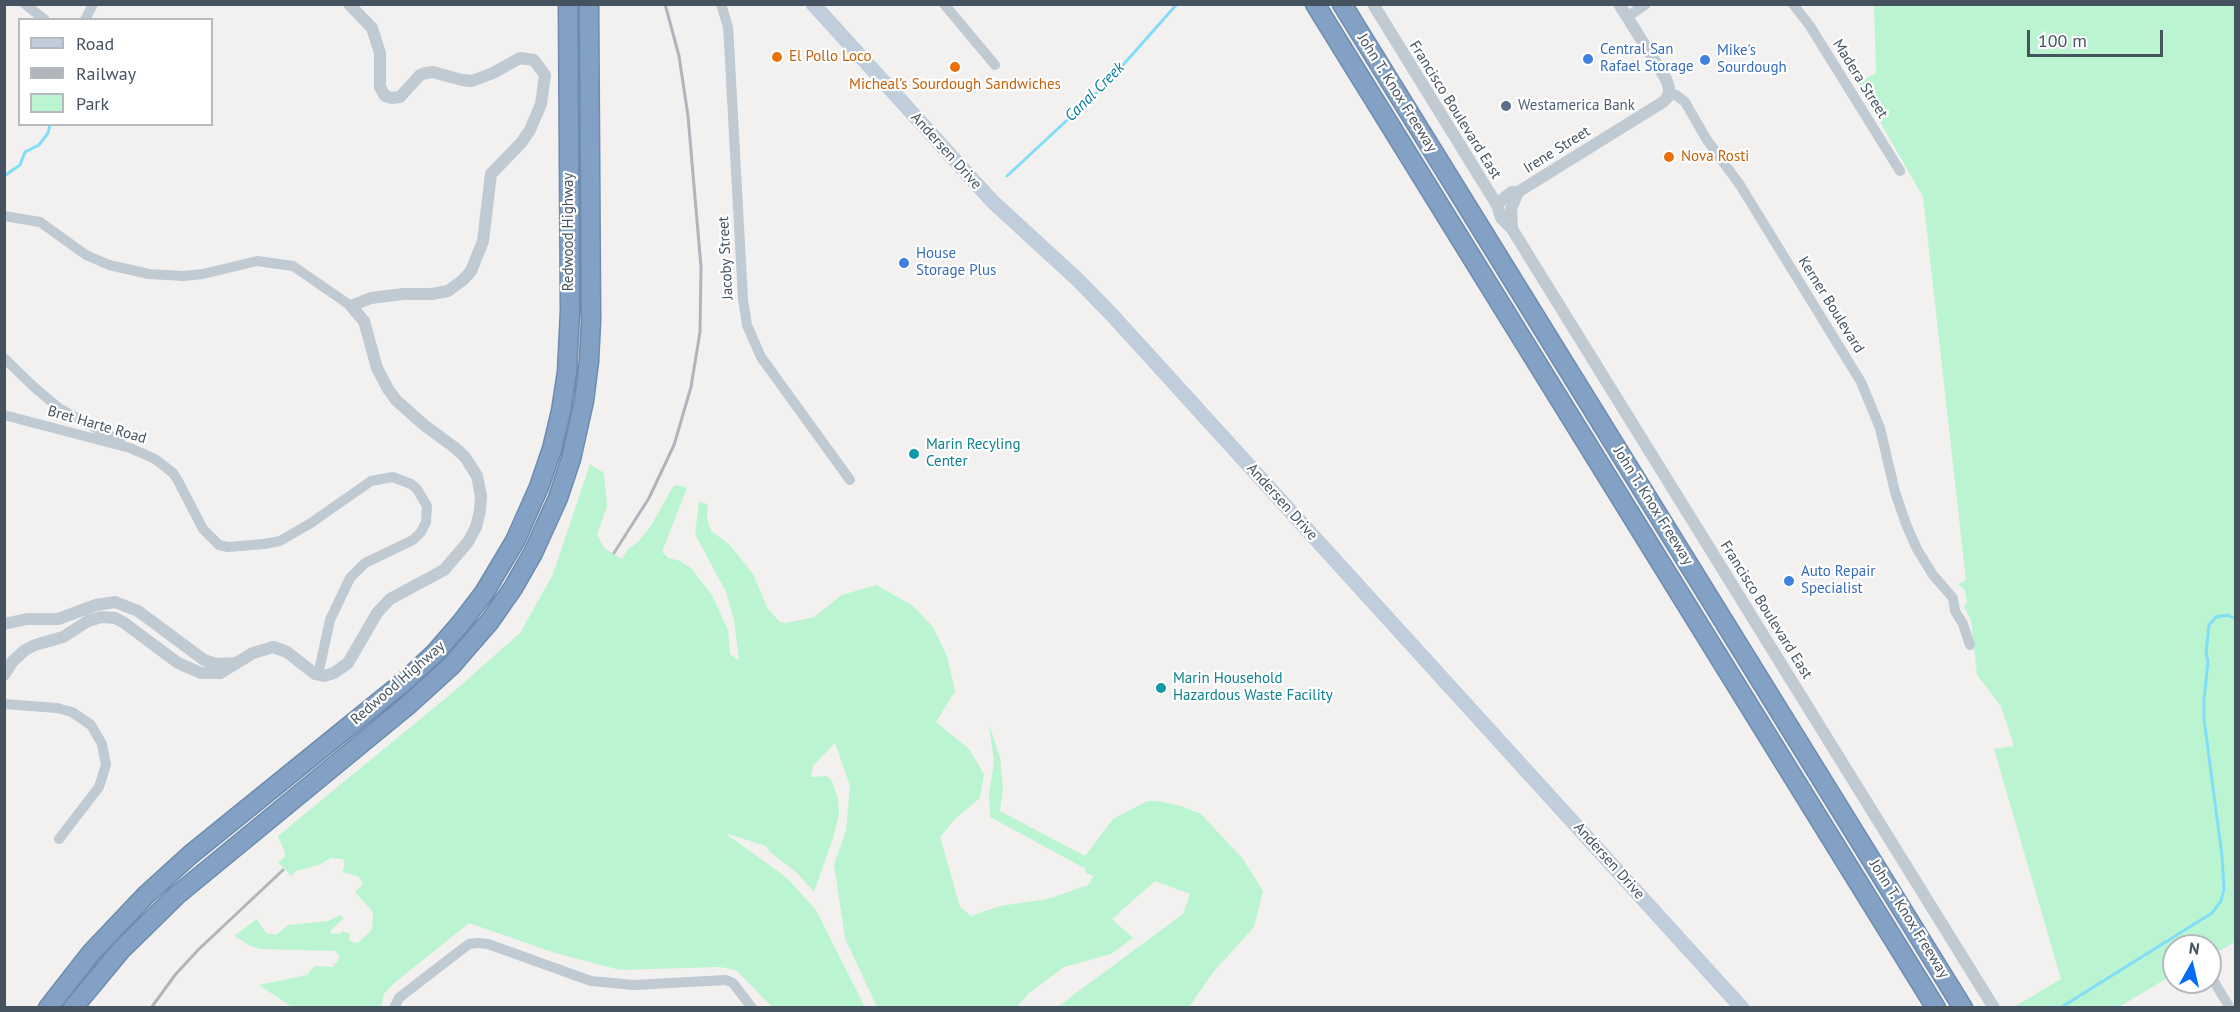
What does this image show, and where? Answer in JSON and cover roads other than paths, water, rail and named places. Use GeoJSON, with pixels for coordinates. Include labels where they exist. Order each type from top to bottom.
{"type":"FeatureCollection","features":[{"type":"Feature","properties":{"kind":"highway","name":"Redwood Highway"},"geometry":{"type":"LineString","coordinates":[[48,1008],[91,953],[153,888],[428,660],[474,608],[515,541],[539,487],[552,449],[567,372],[570,311],[568,4]]}},
{"type":"Feature","properties":{"kind":"highway","name":"Redwood Highway"},"geometry":{"type":"LineString","coordinates":[[73,1008],[114,958],[177,895],[407,706],[451,666],[490,621],[513,588],[533,553],[558,498],[571,459],[584,401],[589,361],[591,301],[589,4]]}},
{"type":"Feature","properties":{"kind":"highway","name":"John T. Knox Freeway"},"geometry":{"type":"LineString","coordinates":[[1316,4],[1936,1008]]}},
{"type":"Feature","properties":{"kind":"highway","name":"John T. Knox Freeway"},"geometry":{"type":"LineString","coordinates":[[1342,4],[1963,1008]]}},
{"type":"Feature","properties":{"kind":"main road","name":"Andersen Drive"},"geometry":{"type":"LineString","coordinates":[[813,4],[992,201],[1079,281],[1113,316],[1742,1008]]}},
{"type":"Feature","properties":{"kind":"street"},"geometry":{"type":"LineString","coordinates":[[25,4],[42,18]]}},
{"type":"Feature","properties":{"kind":"street"},"geometry":{"type":"LineString","coordinates":[[86,18],[93,4]]}},
{"type":"Feature","properties":{"kind":"street"},"geometry":{"type":"LineString","coordinates":[[349,4],[372,28],[380,53],[380,87],[385,96],[400,97],[420,75],[426,73],[433,72],[472,81],[493,73],[520,58],[529,58],[536,62],[545,77],[541,104],[530,130],[521,143],[491,174],[483,241],[471,271],[448,291],[371,298],[351,306]]}},
{"type":"Feature","properties":{"kind":"street","name":"Jacoby Street"},"geometry":{"type":"LineString","coordinates":[[722,4],[728,27],[743,298],[747,325],[761,357],[850,480]]}},
{"type":"Feature","properties":{"kind":"street"},"geometry":{"type":"LineString","coordinates":[[944,4],[995,64]]}},
{"type":"Feature","properties":{"kind":"street","name":"Francisco Boulevard East"},"geometry":{"type":"LineString","coordinates":[[1373,4],[1497,205],[1501,218],[1512,229],[1994,1008]]}},
{"type":"Feature","properties":{"kind":"street","name":"Kerner Boulevard"},"geometry":{"type":"LineString","coordinates":[[1619,4],[1665,79],[1669,93],[1676,95],[1684,102],[1707,140],[1740,185],[1861,382],[1880,428],[1895,492],[1910,533],[1937,582],[1953,598],[1955,611],[1971,645]]}},
{"type":"Feature","properties":{"kind":"street"},"geometry":{"type":"LineString","coordinates":[[1627,17],[1646,4]]}},
{"type":"Feature","properties":{"kind":"street","name":"Madera Street"},"geometry":{"type":"LineString","coordinates":[[1793,4],[1810,26],[1900,171]]}},
{"type":"Feature","properties":{"kind":"street","name":"Irene Street"},"geometry":{"type":"LineString","coordinates":[[1497,205],[1509,194],[1518,192],[1663,102],[1669,93]]}},
{"type":"Feature","properties":{"kind":"street","name":"Irene Street"},"geometry":{"type":"LineString","coordinates":[[1510,209],[1518,192]]}},
{"type":"Feature","properties":{"kind":"street","name":"Francisco Boulevard East"},"geometry":{"type":"LineString","coordinates":[[1510,209],[1512,229]]}},
{"type":"Feature","properties":{"kind":"street"},"geometry":{"type":"LineString","coordinates":[[4,216],[40,222],[86,255],[109,266],[149,274],[184,276],[203,274],[257,261],[292,266],[351,306],[364,321],[382,380],[396,400],[454,447],[472,467],[480,487],[480,511],[468,542],[444,570],[390,599],[377,614],[348,663],[334,674],[318,675],[307,670],[287,652],[273,647],[257,651],[220,673],[196,672],[178,663],[119,620],[101,617],[86,615],[27,619],[4,624]]}},
{"type":"Feature","properties":{"kind":"street"},"geometry":{"type":"LineString","coordinates":[[4,358],[60,409],[130,448]]}},
{"type":"Feature","properties":{"kind":"street","name":"Bret Harte Road"},"geometry":{"type":"LineString","coordinates":[[4,415],[130,448],[154,459],[172,473],[186,494],[203,529],[219,545],[228,547],[264,544],[279,540],[310,523],[371,481],[393,477],[417,489],[427,506],[426,522],[421,532],[402,546],[365,563],[350,578],[330,620],[318,675]]}},
{"type":"Feature","properties":{"kind":"street"},"geometry":{"type":"LineString","coordinates":[[4,675],[12,662],[25,650],[63,637],[96,604],[110,602],[127,605],[143,614],[204,660],[216,664],[236,663]]}},
{"type":"Feature","properties":{"kind":"street"},"geometry":{"type":"LineString","coordinates":[[4,704],[57,708],[72,712],[91,725],[102,744],[105,765],[99,787],[59,839]]}},
{"type":"Feature","properties":{"kind":"street"},"geometry":{"type":"LineString","coordinates":[[394,1008],[399,998],[426,977],[469,944],[478,943],[488,944],[591,981],[633,985],[726,980],[733,983],[752,1008]]}},
{"type":"Feature","properties":{"kind":"street"},"geometry":{"type":"LineString","coordinates":[[2222,994],[2230,1008]]}},
{"type":"Feature","properties":{"kind":"waterway","name":"Canal Creek"},"geometry":{"type":"LineString","coordinates":[[1007,176],[1107,83],[1177,4]]}},
{"type":"Feature","properties":{"kind":"waterway"},"geometry":{"type":"LineString","coordinates":[[4,176],[20,165],[25,152],[39,145],[48,133],[50,126]]}},
{"type":"Feature","properties":{"kind":"waterway"},"geometry":{"type":"LineString","coordinates":[[2060,1008],[2212,913],[2221,901],[2224,889],[2222,856],[2204,719],[2208,661],[2206,654],[2209,625],[2216,617],[2227,615],[2236,619]]}},
{"type":"Feature","properties":{"kind":"railway"},"geometry":{"type":"LineString","coordinates":[[614,553],[649,498],[674,445],[691,387],[700,332],[701,267],[688,116],[679,56],[665,4]]}},
{"type":"Feature","properties":{"kind":"railway"},"geometry":{"type":"LineString","coordinates":[[151,1008],[175,975],[198,950],[283,870]]}},
{"type":"Feature","properties":{"kind":"place","name":"El Pollo Loco"},"geometry":{"type":"Point","coordinates":[777,57]}},
{"type":"Feature","properties":{"kind":"place","name":"Central San Rafael Storage"},"geometry":{"type":"Point","coordinates":[1588,59]}},
{"type":"Feature","properties":{"kind":"place","name":"Mike's Sourdough"},"geometry":{"type":"Point","coordinates":[1705,60]}},
{"type":"Feature","properties":{"kind":"place","name":"Micheal’s Sourdough Sandwiches"},"geometry":{"type":"Point","coordinates":[955,67]}},
{"type":"Feature","properties":{"kind":"place","name":"Westamerica Bank"},"geometry":{"type":"Point","coordinates":[1506,106]}},
{"type":"Feature","properties":{"kind":"place","name":"Nova Rosti"},"geometry":{"type":"Point","coordinates":[1669,157]}},
{"type":"Feature","properties":{"kind":"place","name":"House Storage Plus"},"geometry":{"type":"Point","coordinates":[904,263]}},
{"type":"Feature","properties":{"kind":"place","name":"Marin Recyling Center"},"geometry":{"type":"Point","coordinates":[914,454]}},
{"type":"Feature","properties":{"kind":"place","name":"Auto Repair Specialist"},"geometry":{"type":"Point","coordinates":[1789,581]}},
{"type":"Feature","properties":{"kind":"place","name":"Marin Household Hazardous Waste Facility"},"geometry":{"type":"Point","coordinates":[1161,688]}}]}
